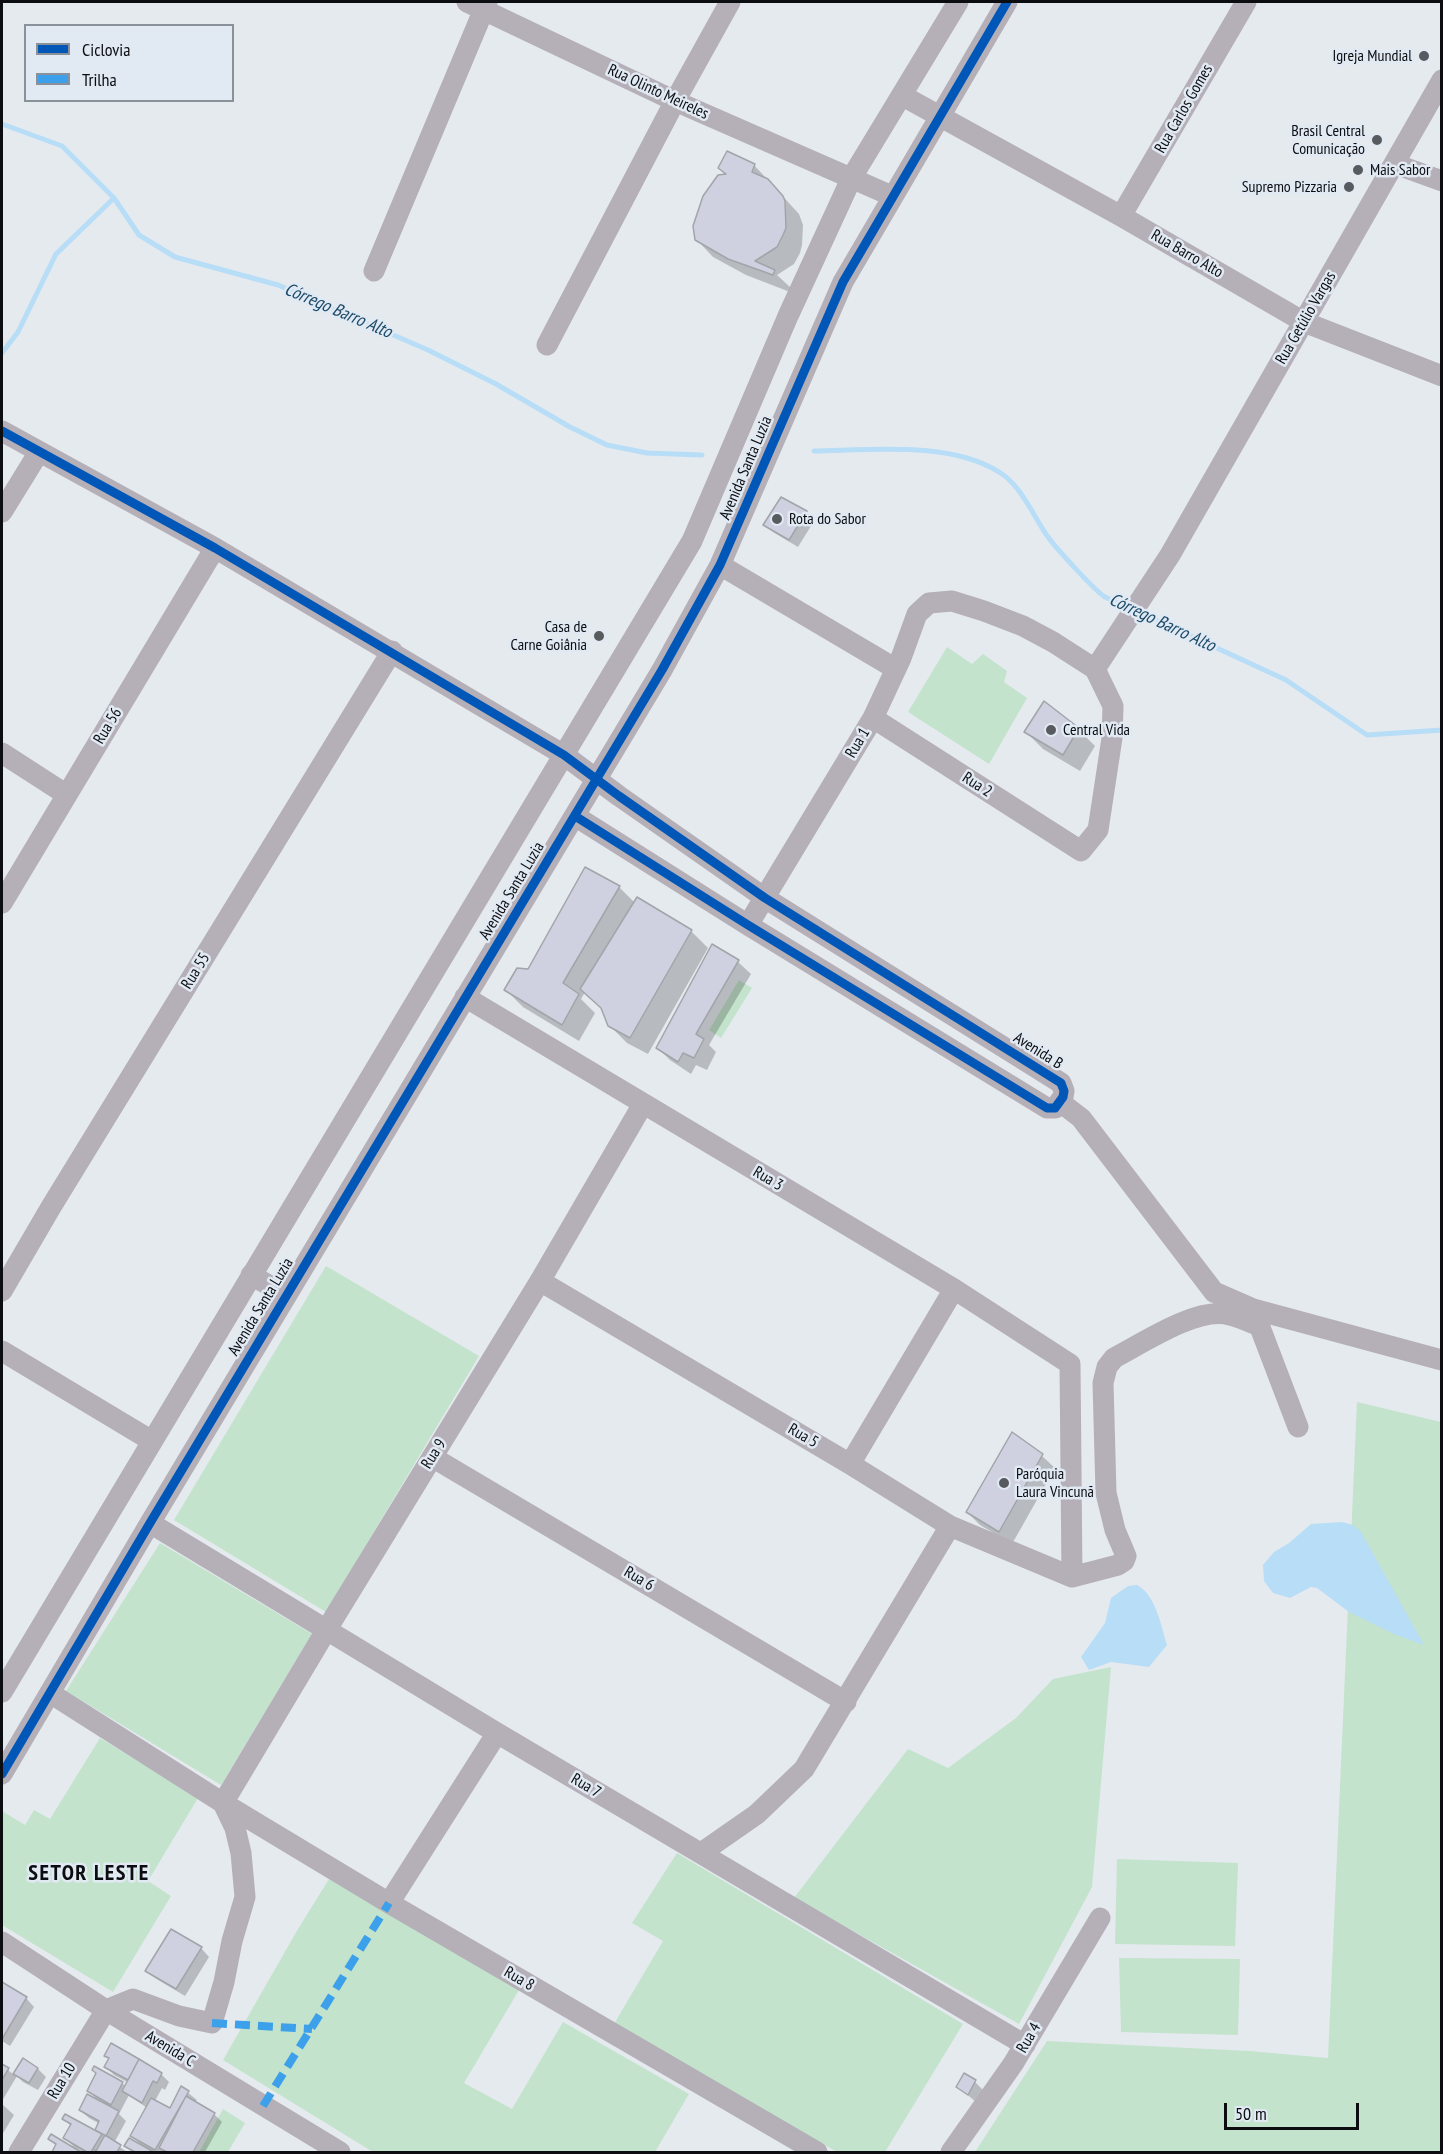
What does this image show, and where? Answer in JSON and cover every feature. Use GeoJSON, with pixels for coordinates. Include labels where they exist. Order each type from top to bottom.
{"type":"FeatureCollection","features":[{"type":"Feature","properties":{"kind":"street"},"geometry":{"type":"LineString","coordinates":[[547,345],[675,101],[730,2]]}},
{"type":"Feature","properties":{"kind":"street","name":"Avenida Santa Luzia"},"geometry":{"type":"LineString","coordinates":[[2,1692],[693,541],[788,316],[852,177],[958,2]]}},
{"type":"Feature","properties":{"kind":"street","name":"Avenida Santa Luzia"},"geometry":{"type":"LineString","coordinates":[[2,1774],[286,1295],[662,670],[720,566],[843,282],[1007,2]]}},
{"type":"Feature","properties":{"kind":"street","name":"Rua Carlos Gomes"},"geometry":{"type":"LineString","coordinates":[[1122,216],[1246,2]]}},
{"type":"Feature","properties":{"kind":"street"},"geometry":{"type":"LineString","coordinates":[[374,271],[479,4]]}},
{"type":"Feature","properties":{"kind":"street","name":"Rua Olinto Meireles"},"geometry":{"type":"LineString","coordinates":[[479,4],[675,101],[892,196]]}},
{"type":"Feature","properties":{"kind":"street","name":"Rua Getúlio Vargas"},"geometry":{"type":"LineString","coordinates":[[1095,669],[1170,555],[1442,80]]}},
{"type":"Feature","properties":{"kind":"street","name":"Rua Barro Alto"},"geometry":{"type":"LineString","coordinates":[[903,96],[1122,216],[1304,322],[1442,376]]}},
{"type":"Feature","properties":{"kind":"street"},"geometry":{"type":"LineString","coordinates":[[1395,164],[1442,181]]}},
{"type":"Feature","properties":{"kind":"street","name":"Avenida B"},"geometry":{"type":"LineString","coordinates":[[2,431],[215,548],[564,755],[765,898],[1061,1083],[1064,1091],[1060,1102]]}},
{"type":"Feature","properties":{"kind":"street"},"geometry":{"type":"LineString","coordinates":[[2,512],[39,452]]}},
{"type":"Feature","properties":{"kind":"street","name":"Rua 56"},"geometry":{"type":"LineString","coordinates":[[2,903],[215,548]]}},
{"type":"Feature","properties":{"kind":"street"},"geometry":{"type":"LineString","coordinates":[[720,566],[896,669]]}},
{"type":"Feature","properties":{"kind":"street","name":"Rua 1"},"geometry":{"type":"LineString","coordinates":[[748,925],[873,718],[896,669],[917,614],[929,603],[952,601],[1023,626],[1095,669]]}},
{"type":"Feature","properties":{"kind":"street","name":"Rua 55"},"geometry":{"type":"LineString","coordinates":[[2,1291],[51,1207],[392,651]]}},
{"type":"Feature","properties":{"kind":"street","name":"Rua 2"},"geometry":{"type":"LineString","coordinates":[[873,718],[1081,851],[1098,830],[1112,738],[1113,706],[1095,669]]}},
{"type":"Feature","properties":{"kind":"street"},"geometry":{"type":"LineString","coordinates":[[2,753],[66,795]]}},
{"type":"Feature","properties":{"kind":"street"},"geometry":{"type":"LineString","coordinates":[[575,816],[1047,1108],[1055,1108],[1060,1102],[1081,1118],[1214,1292],[1256,1318],[1298,1427]]}},
{"type":"Feature","properties":{"kind":"street","name":"Rua 3"},"geometry":{"type":"LineString","coordinates":[[465,997],[954,1289],[1070,1364],[1072,1577]]}},
{"type":"Feature","properties":{"kind":"street","name":"Rua 9"},"geometry":{"type":"LineString","coordinates":[[223,1803],[540,1281],[643,1104]]}},
{"type":"Feature","properties":{"kind":"street"},"geometry":{"type":"LineString","coordinates":[[251,1275],[286,1295]]}},
{"type":"Feature","properties":{"kind":"street","name":"Rua 5"},"geometry":{"type":"LineString","coordinates":[[540,1281],[850,1464],[950,1526],[1072,1577]]}},
{"type":"Feature","properties":{"kind":"street"},"geometry":{"type":"LineString","coordinates":[[850,1464],[954,1289]]}},
{"type":"Feature","properties":{"kind":"street"},"geometry":{"type":"LineString","coordinates":[[1072,1577],[1118,1565],[1124,1561],[1126,1556],[1115,1530],[1107,1493],[1103,1383],[1107,1367],[1114,1358],[1196,1316],[1213,1313],[1256,1318],[1442,1360]]}},
{"type":"Feature","properties":{"kind":"street"},"geometry":{"type":"LineString","coordinates":[[2,1351],[152,1441]]}},
{"type":"Feature","properties":{"kind":"street","name":"Rua 6"},"geometry":{"type":"LineString","coordinates":[[432,1457],[846,1702]]}},
{"type":"Feature","properties":{"kind":"street","name":"Rua 7"},"geometry":{"type":"LineString","coordinates":[[150,1523],[497,1733],[1024,2044]]}},
{"type":"Feature","properties":{"kind":"street"},"geometry":{"type":"LineString","coordinates":[[700,1853],[756,1814],[804,1769],[950,1526]]}},
{"type":"Feature","properties":{"kind":"street","name":"Rua 8"},"geometry":{"type":"LineString","coordinates":[[50,1693],[223,1803],[390,1904],[817,2152]]}},
{"type":"Feature","properties":{"kind":"street"},"geometry":{"type":"LineString","coordinates":[[390,1904],[497,1733]]}},
{"type":"Feature","properties":{"kind":"street"},"geometry":{"type":"LineString","coordinates":[[106,2010],[133,1999],[179,2016],[212,2024],[245,1897],[241,1853],[235,1828],[223,1803]]}},
{"type":"Feature","properties":{"kind":"street","name":"Rua 4"},"geometry":{"type":"LineString","coordinates":[[951,2152],[1013,2064],[1100,1918]]}},
{"type":"Feature","properties":{"kind":"street","name":"Avenida C"},"geometry":{"type":"LineString","coordinates":[[2,1942],[106,2010],[340,2152]]}},
{"type":"Feature","properties":{"kind":"street","name":"Rua 10"},"geometry":{"type":"LineString","coordinates":[[19,2152],[106,2010]]}},
{"type":"Feature","properties":{"kind":"green space"},"geometry":{"type":"Polygon","coordinates":[[[947,647],[972,664],[983,654],[1007,671],[1004,682],[1027,698],[989,764],[908,712],[947,647]]]}},
{"type":"Feature","properties":{"kind":"green space"},"geometry":{"type":"Polygon","coordinates":[[[739,980],[752,988],[721,1038],[709,1030],[739,980]]]}},
{"type":"Feature","properties":{"kind":"green space"},"geometry":{"type":"Polygon","coordinates":[[[326,1266],[479,1356],[326,1612],[174,1520],[326,1266]]]}},
{"type":"Feature","properties":{"kind":"green space"},"geometry":{"type":"Polygon","coordinates":[[[1357,1402],[1441,1422],[1441,2152],[975,2152],[1047,2041],[1249,2051],[1328,2058],[1357,1402]]]}},
{"type":"Feature","properties":{"kind":"green space"},"geometry":{"type":"Polygon","coordinates":[[[160,1543],[312,1634],[221,1785],[66,1691],[160,1543]]]}},
{"type":"Feature","properties":{"kind":"green space"},"geometry":{"type":"Polygon","coordinates":[[[1111,1667],[1092,1887],[1019,2024],[794,1898],[908,1749],[948,1768],[1016,1718],[1053,1679],[1111,1667]]]}},
{"type":"Feature","properties":{"kind":"green space"},"geometry":{"type":"Polygon","coordinates":[[[100,1738],[198,1798],[148,1881],[171,1896],[113,1992],[2,1925],[2,1811],[25,1825],[34,1810],[50,1819],[100,1738]]]}},
{"type":"Feature","properties":{"kind":"green space"},"geometry":{"type":"Polygon","coordinates":[[[677,1853],[963,2024],[885,2152],[837,2152],[614,2024],[663,1941],[632,1923],[677,1853]]]}},
{"type":"Feature","properties":{"kind":"green space"},"geometry":{"type":"Polygon","coordinates":[[[1117,1859],[1238,1863],[1235,1946],[1115,1944],[1117,1859]]]}},
{"type":"Feature","properties":{"kind":"green space"},"geometry":{"type":"Polygon","coordinates":[[[329,1879],[519,1990],[464,2083],[512,2109],[563,2022],[689,2094],[655,2152],[373,2152],[223,2060],[329,1879]]]}},
{"type":"Feature","properties":{"kind":"green space"},"geometry":{"type":"Polygon","coordinates":[[[1119,1958],[1240,1959],[1238,2035],[1121,2032],[1119,1958]]]}},
{"type":"Feature","properties":{"kind":"green space"},"geometry":{"type":"Polygon","coordinates":[[[223,2109],[245,2123],[228,2152],[199,2152],[223,2109]]]}},
{"type":"Feature","properties":{"kind":"water"},"geometry":{"type":"Polygon","coordinates":[[[1342,1522],[1353,1525],[1361,1532],[1424,1645],[1396,1635],[1349,1612],[1317,1588],[1311,1587],[1290,1598],[1273,1593],[1264,1581],[1263,1565],[1274,1552],[1289,1543],[1311,1524],[1342,1522]]]}},
{"type":"Feature","properties":{"kind":"water"},"geometry":{"type":"Polygon","coordinates":[[[1137,1585],[1153,1603],[1167,1645],[1149,1667],[1111,1662],[1089,1670],[1081,1657],[1105,1623],[1111,1598],[1128,1586],[1137,1585]]]}},
{"type":"Feature","properties":{"kind":"building"},"geometry":{"type":"Polygon","coordinates":[[[727,151],[755,164],[752,172],[768,179],[785,201],[786,228],[777,247],[755,261],[775,270],[773,275],[728,259],[695,240],[693,226],[703,196],[718,175],[726,174],[718,168],[727,151]]]}},
{"type":"Feature","properties":{"kind":"building"},"geometry":{"type":"Polygon","coordinates":[[[781,497],[807,511],[789,540],[763,525],[781,497]]]}},
{"type":"Feature","properties":{"kind":"building","name":"Central Vida"},"geometry":{"type":"Polygon","coordinates":[[[1044,701],[1079,728],[1063,755],[1024,732],[1044,701]]]}},
{"type":"Feature","properties":{"kind":"building"},"geometry":{"type":"Polygon","coordinates":[[[585,867],[620,886],[563,983],[579,994],[562,1025],[504,990],[517,968],[528,969],[585,867]]]}},
{"type":"Feature","properties":{"kind":"building"},"geometry":{"type":"Polygon","coordinates":[[[637,897],[692,930],[630,1038],[608,1026],[601,1008],[580,989],[637,897]]]}},
{"type":"Feature","properties":{"kind":"building"},"geometry":{"type":"Polygon","coordinates":[[[712,944],[739,960],[696,1034],[704,1039],[694,1058],[683,1053],[678,1062],[656,1048],[712,944]]]}},
{"type":"Feature","properties":{"kind":"building","name":"Paróquia Laura Vincunã"},"geometry":{"type":"Polygon","coordinates":[[[1012,1432],[1043,1454],[999,1532],[966,1512],[1012,1432]]]}},
{"type":"Feature","properties":{"kind":"building"},"geometry":{"type":"Polygon","coordinates":[[[171,1929],[202,1947],[176,1989],[145,1971],[171,1929]]]}},
{"type":"Feature","properties":{"kind":"building"},"geometry":{"type":"Polygon","coordinates":[[[2,1982],[27,1997],[2,2039],[2,1982]]]}},
{"type":"Feature","properties":{"kind":"building"},"geometry":{"type":"Polygon","coordinates":[[[111,2043],[139,2059],[128,2080],[104,2067],[109,2058],[104,2056],[111,2043]]]}},
{"type":"Feature","properties":{"kind":"building"},"geometry":{"type":"Polygon","coordinates":[[[23,2058],[38,2068],[29,2083],[13,2074],[23,2058]]]}},
{"type":"Feature","properties":{"kind":"building"},"geometry":{"type":"Polygon","coordinates":[[[139,2059],[162,2073],[157,2083],[153,2081],[142,2103],[122,2091],[139,2059]]]}},
{"type":"Feature","properties":{"kind":"building"},"geometry":{"type":"Polygon","coordinates":[[[2,2064],[9,2068],[2,2080],[2,2064]]]}},
{"type":"Feature","properties":{"kind":"building"},"geometry":{"type":"Polygon","coordinates":[[[94,2066],[123,2082],[111,2105],[87,2091],[96,2073],[92,2070],[94,2066]]]}},
{"type":"Feature","properties":{"kind":"building"},"geometry":{"type":"Polygon","coordinates":[[[964,2073],[976,2080],[968,2095],[956,2087],[964,2073]]]}},
{"type":"Feature","properties":{"kind":"building"},"geometry":{"type":"Polygon","coordinates":[[[181,2086],[189,2091],[155,2150],[130,2136],[151,2098],[170,2108],[181,2086]]]}},
{"type":"Feature","properties":{"kind":"building"},"geometry":{"type":"Polygon","coordinates":[[[87,2094],[119,2111],[106,2136],[95,2130],[99,2121],[79,2110],[87,2094]]]}},
{"type":"Feature","properties":{"kind":"building"},"geometry":{"type":"Polygon","coordinates":[[[186,2096],[215,2113],[193,2152],[167,2152],[159,2148],[186,2096]]]}},
{"type":"Feature","properties":{"kind":"building"},"geometry":{"type":"Polygon","coordinates":[[[65,2114],[102,2134],[91,2152],[63,2138],[71,2124],[62,2119],[65,2114]]]}},
{"type":"Feature","properties":{"kind":"building"},"geometry":{"type":"Polygon","coordinates":[[[51,2134],[81,2152],[52,2152],[56,2144],[48,2139],[51,2134]]]}},
{"type":"Feature","properties":{"kind":"building"},"geometry":{"type":"Polygon","coordinates":[[[105,2135],[121,2145],[117,2152],[91,2152],[93,2149],[96,2151],[105,2135]]]}},
{"type":"Feature","properties":{"kind":"building"},"geometry":{"type":"Polygon","coordinates":[[[129,2138],[154,2152],[135,2152],[124,2146],[129,2138]]]}},
{"type":"Feature","properties":{"kind":"waterway","name":"Córrego Barro Alto"},"geometry":{"type":"LineString","coordinates":[[2,124],[62,146],[114,198],[139,235],[175,257],[278,285],[428,350],[496,384],[570,427],[607,445],[647,453],[702,455]]}},
{"type":"Feature","properties":{"kind":"waterway"},"geometry":{"type":"LineString","coordinates":[[2,353],[18,332],[56,254],[114,198]]}},
{"type":"Feature","properties":{"kind":"waterway","name":"Córrego Barro Alto"},"geometry":{"type":"LineString","coordinates":[[814,451],[884,449],[934,451],[979,462],[999,472],[1014,485],[1048,537],[1093,587],[1105,597],[1130,608]]}},
{"type":"Feature","properties":{"kind":"waterway","name":"Córrego Barro Alto"},"geometry":{"type":"LineString","coordinates":[[1139,612],[1286,680],[1367,735],[1442,730]]}},
{"type":"Feature","properties":{"kind":"marked path"},"geometry":{"type":"LineString","coordinates":[[263,2106],[389,1903]]}},
{"type":"Feature","properties":{"kind":"marked path"},"geometry":{"type":"LineString","coordinates":[[212,2023],[312,2029]]}},
{"type":"Feature","properties":{"kind":"cycle path"},"geometry":{"type":"LineString","coordinates":[[2,1774],[662,670],[720,565],[843,282],[1007,2]]}},
{"type":"Feature","properties":{"kind":"cycle path"},"geometry":{"type":"LineString","coordinates":[[2,431],[215,548],[564,755],[765,898],[1061,1083],[1064,1091],[1063,1097],[1055,1108],[1047,1108],[575,816]]}},
{"type":"Feature","properties":{"kind":"place","name":"Igreja Mundial"},"geometry":{"type":"Point","coordinates":[1424,56]}},
{"type":"Feature","properties":{"kind":"place","name":"Brasil Central Comunicação"},"geometry":{"type":"Point","coordinates":[1377,140]}},
{"type":"Feature","properties":{"kind":"place","name":"Mais Sabor"},"geometry":{"type":"Point","coordinates":[1358,170]}},
{"type":"Feature","properties":{"kind":"place","name":"Supremo Pizzaria"},"geometry":{"type":"Point","coordinates":[1349,187]}},
{"type":"Feature","properties":{"kind":"place","name":"Rota do Sabor"},"geometry":{"type":"Point","coordinates":[777,519]}},
{"type":"Feature","properties":{"kind":"place","name":"Casa de Carne Goiânia"},"geometry":{"type":"Point","coordinates":[599,636]}},
{"type":"Feature","properties":{"kind":"place","name":"Central Vida"},"geometry":{"type":"Point","coordinates":[1051,730]}},
{"type":"Feature","properties":{"kind":"place","name":"Paróquia Laura Vincunã"},"geometry":{"type":"Point","coordinates":[1004,1483]}},
{"type":"Feature","properties":{"kind":"district","name":"SETOR LESTE"},"geometry":{"type":"Point","coordinates":[89,1874]}}]}
